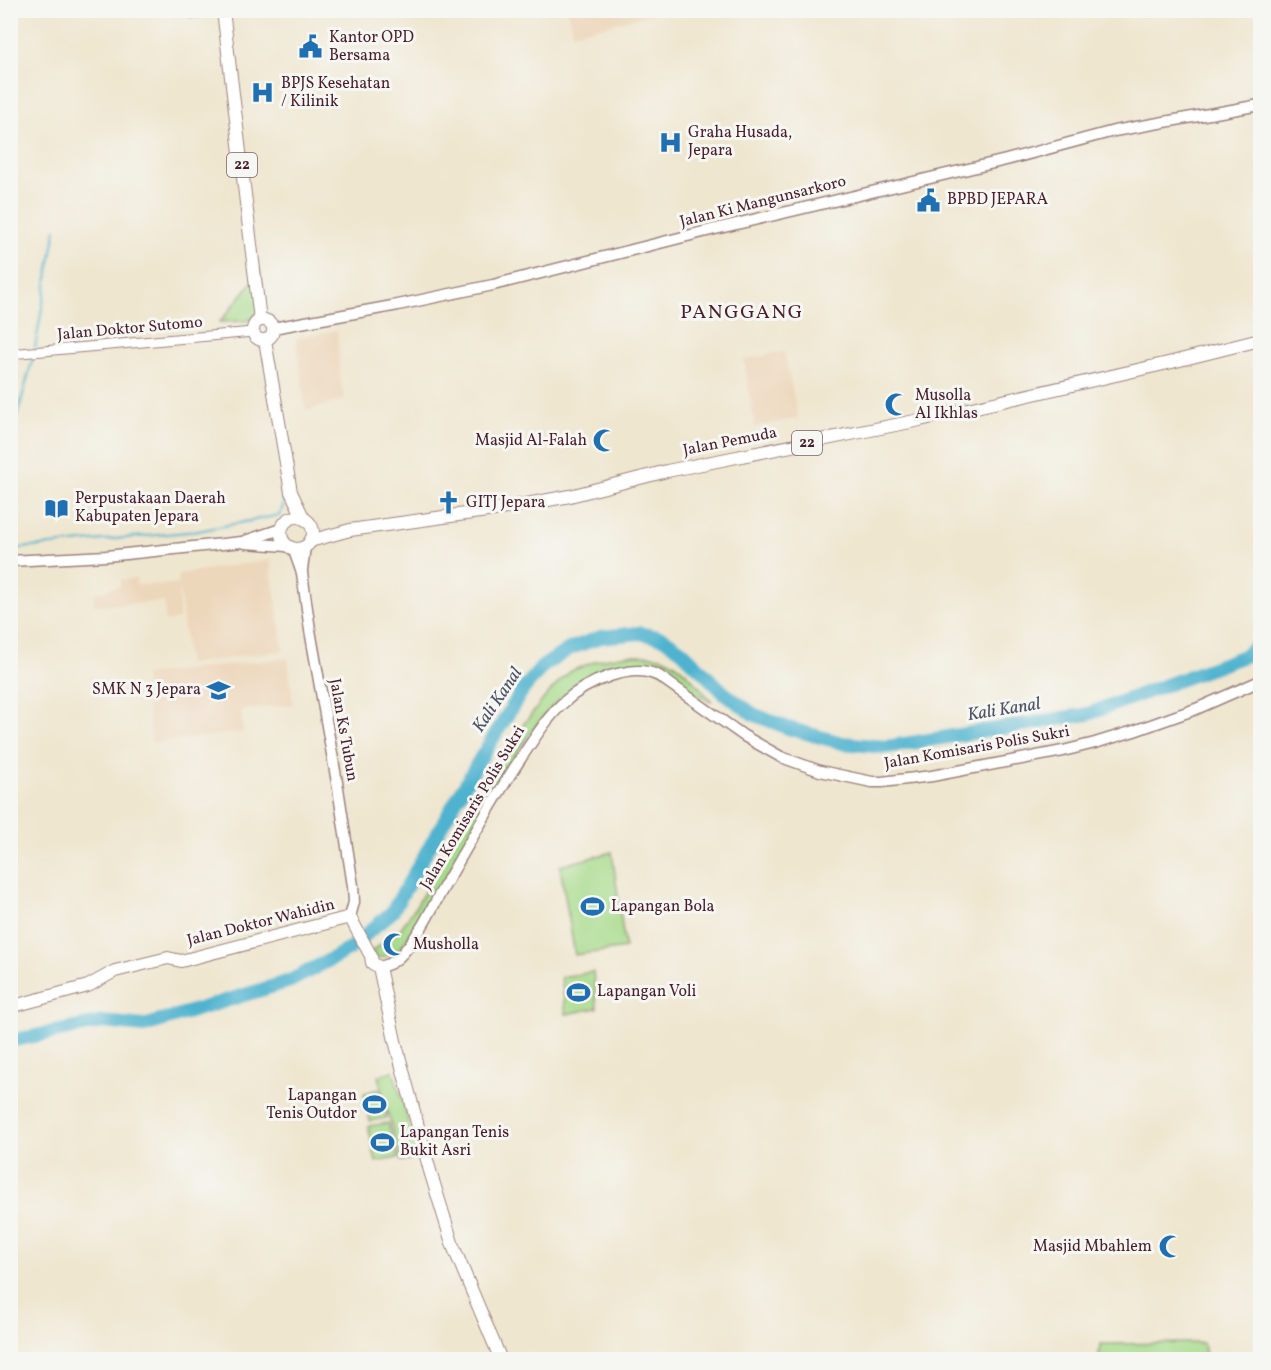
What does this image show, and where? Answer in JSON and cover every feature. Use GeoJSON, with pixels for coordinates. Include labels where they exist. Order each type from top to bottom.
{"type":"FeatureCollection","features":[{"type":"Feature","properties":{"kind":"main road","name":"22"},"geometry":{"type":"LineString","coordinates":[[223,10],[260,320]]}},
{"type":"Feature","properties":{"kind":"main road","name":"Jalan Ki Mangunsarkoro"},"geometry":{"type":"LineString","coordinates":[[273,328],[493,285],[711,230],[1006,160],[1114,131],[1260,105]]}},
{"type":"Feature","properties":{"kind":"main road"},"geometry":{"type":"LineString","coordinates":[[260,320],[268,321],[273,328],[272,336],[265,340],[257,339],[253,332],[254,324],[260,320]]}},
{"type":"Feature","properties":{"kind":"main road"},"geometry":{"type":"LineString","coordinates":[[265,340],[291,492],[304,519],[309,523],[301,542]]}},
{"type":"Feature","properties":{"kind":"main road","name":"Jalan Pemuda"},"geometry":{"type":"LineString","coordinates":[[301,542],[350,530],[473,513],[570,496],[667,471],[920,420],[1260,340]]}},
{"type":"Feature","properties":{"kind":"main road"},"geometry":{"type":"LineString","coordinates":[[291,492],[281,535],[283,541],[301,542]]}},
{"type":"Feature","properties":{"kind":"main road"},"geometry":{"type":"LineString","coordinates":[[242,542],[283,526],[293,517],[304,519]]}},
{"type":"Feature","properties":{"kind":"main road"},"geometry":{"type":"LineString","coordinates":[[10,561],[106,556],[242,542],[301,542]]}},
{"type":"Feature","properties":{"kind":"main road","name":"Jalan Ks Tubun"},"geometry":{"type":"LineString","coordinates":[[301,542],[302,573],[310,630],[353,886],[354,902],[351,921]]}},
{"type":"Feature","properties":{"kind":"main road","name":"Jalan Komisaris Polis Sukri"},"geometry":{"type":"LineString","coordinates":[[379,967],[396,961],[416,936],[498,793],[546,722],[564,701],[597,681],[629,671],[651,672],[744,736],[781,757],[820,771],[882,782],[942,774],[1095,743],[1196,708],[1260,681]]}},
{"type":"Feature","properties":{"kind":"main road"},"geometry":{"type":"LineString","coordinates":[[351,921],[371,956],[372,963],[379,967],[395,1041],[429,1172],[453,1246],[501,1359]]}},
{"type":"Feature","properties":{"kind":"main road","name":"Jalan Doktor Wahidin"},"geometry":{"type":"LineString","coordinates":[[10,1007],[88,986],[115,971],[168,958],[181,961],[351,921]]}},
{"type":"Feature","properties":{"kind":"street","name":"Jalan Doktor Sutomo"},"geometry":{"type":"LineString","coordinates":[[10,354],[253,332]]}},
{"type":"Feature","properties":{"kind":"shaded area"},"geometry":{"type":"Polygon","coordinates":[[[568,10],[665,11],[573,33],[568,10]]]}},
{"type":"Feature","properties":{"kind":"shaded area"},"geometry":{"type":"Polygon","coordinates":[[[337,330],[344,399],[306,411],[296,338],[337,330]]]}},
{"type":"Feature","properties":{"kind":"shaded area"},"geometry":{"type":"Polygon","coordinates":[[[784,351],[798,418],[755,427],[744,360],[784,351]]]}},
{"type":"Feature","properties":{"kind":"shaded area"},"geometry":{"type":"Polygon","coordinates":[[[270,560],[283,650],[188,664],[179,585],[179,619],[165,622],[164,602],[94,605],[95,593],[120,586],[121,580],[136,578],[137,585],[178,584],[178,574],[270,560]]]}},
{"type":"Feature","properties":{"kind":"shaded area","name":"SMK N 3 Jepara"},"geometry":{"type":"Polygon","coordinates":[[[288,658],[293,704],[241,710],[243,732],[152,743],[144,675],[288,658]]]}},
{"type":"Feature","properties":{"kind":"green space"},"geometry":{"type":"Polygon","coordinates":[[[174,11],[209,11],[209,16],[190,17],[189,14],[174,14],[174,11]]]}},
{"type":"Feature","properties":{"kind":"green space"},"geometry":{"type":"Polygon","coordinates":[[[260,272],[265,303],[262,309],[247,321],[220,322],[260,272]]]}},
{"type":"Feature","properties":{"kind":"green space"},"geometry":{"type":"Polygon","coordinates":[[[626,655],[656,656],[667,659],[688,675],[712,702],[688,689],[666,673],[656,668],[643,666],[604,672],[576,686],[564,695],[543,716],[498,779],[450,869],[407,939],[392,954],[378,958],[372,951],[399,931],[434,876],[466,813],[523,725],[546,696],[571,671],[599,660],[626,655]]]}},
{"type":"Feature","properties":{"kind":"green space","name":"Lapangan Bola"},"geometry":{"type":"Polygon","coordinates":[[[612,852],[625,948],[575,955],[560,866],[612,852]]]}},
{"type":"Feature","properties":{"kind":"green space","name":"Lapangan Voli"},"geometry":{"type":"Polygon","coordinates":[[[593,972],[597,1008],[566,1014],[561,977],[593,972]]]}},
{"type":"Feature","properties":{"kind":"green space"},"geometry":{"type":"Polygon","coordinates":[[[393,1071],[418,1159],[401,1161],[378,1076],[393,1071]]]}},
{"type":"Feature","properties":{"kind":"green space","name":"Lapangan Tenis Outdor"},"geometry":{"type":"Polygon","coordinates":[[[380,1089],[387,1118],[370,1121],[364,1093],[380,1089]]]}},
{"type":"Feature","properties":{"kind":"green space","name":"Lapangan Tenis Bukit Asri"},"geometry":{"type":"Polygon","coordinates":[[[388,1123],[398,1158],[376,1162],[368,1126],[388,1123]]]}},
{"type":"Feature","properties":{"kind":"green space"},"geometry":{"type":"Polygon","coordinates":[[[1203,1343],[1207,1359],[1099,1359],[1100,1344],[1203,1343]]]}},
{"type":"Feature","properties":{"kind":"waterway"},"geometry":{"type":"LineString","coordinates":[[35,348],[56,229]]}},
{"type":"Feature","properties":{"kind":"waterway"},"geometry":{"type":"LineString","coordinates":[[10,443],[34,353]]}},
{"type":"Feature","properties":{"kind":"waterway"},"geometry":{"type":"LineString","coordinates":[[10,549],[198,531],[280,515],[284,503],[282,487]]}},
{"type":"Feature","properties":{"kind":"waterway","name":"Kali Kanal"},"geometry":{"type":"LineString","coordinates":[[10,1041],[103,1022],[144,1026],[290,981],[348,950],[392,912],[522,691],[542,667],[569,649],[601,637],[639,633],[663,638],[682,651],[724,693],[753,714],[788,728],[842,743],[886,747],[1088,714],[1244,656],[1260,643]]}},
{"type":"Feature","properties":{"kind":"place","name":"Kantor OPD Bersama"},"geometry":{"type":"Point","coordinates":[311,47]}},
{"type":"Feature","properties":{"kind":"place","name":"BPJS Kesehatan / Kilinik"},"geometry":{"type":"Point","coordinates":[263,93]}},
{"type":"Feature","properties":{"kind":"place","name":"Graha Husada, Jepara"},"geometry":{"type":"Point","coordinates":[670,142]}},
{"type":"Feature","properties":{"kind":"place","name":"BPBD JEPARA"},"geometry":{"type":"Point","coordinates":[929,200]}},
{"type":"Feature","properties":{"kind":"place","name":"Musolla Al Ikhlas"},"geometry":{"type":"Point","coordinates":[897,405]}},
{"type":"Feature","properties":{"kind":"place","name":"Masjid Al-Falah"},"geometry":{"type":"Point","coordinates":[605,441]}},
{"type":"Feature","properties":{"kind":"place","name":"GITJ Jepara"},"geometry":{"type":"Point","coordinates":[448,503]}},
{"type":"Feature","properties":{"kind":"place","name":"Perpustakaan Daerah Kabupaten Jepara"},"geometry":{"type":"Point","coordinates":[57,508]}},
{"type":"Feature","properties":{"kind":"place","name":"SMK N 3 Jepara"},"geometry":{"type":"Point","coordinates":[219,690]}},
{"type":"Feature","properties":{"kind":"place","name":"Lapangan Bola"},"geometry":{"type":"Point","coordinates":[593,907]}},
{"type":"Feature","properties":{"kind":"place","name":"Musholla"},"geometry":{"type":"Point","coordinates":[395,945]}},
{"type":"Feature","properties":{"kind":"place","name":"Lapangan Voli"},"geometry":{"type":"Point","coordinates":[579,992]}},
{"type":"Feature","properties":{"kind":"place","name":"Lapangan Tenis Outdor"},"geometry":{"type":"Point","coordinates":[375,1105]}},
{"type":"Feature","properties":{"kind":"place","name":"Lapangan Tenis Bukit Asri"},"geometry":{"type":"Point","coordinates":[382,1142]}},
{"type":"Feature","properties":{"kind":"place","name":"Masjid Mbahlem"},"geometry":{"type":"Point","coordinates":[1170,1247]}},
{"type":"Feature","properties":{"kind":"district","name":"PANGGANG"},"geometry":{"type":"Point","coordinates":[742,313]}}]}
